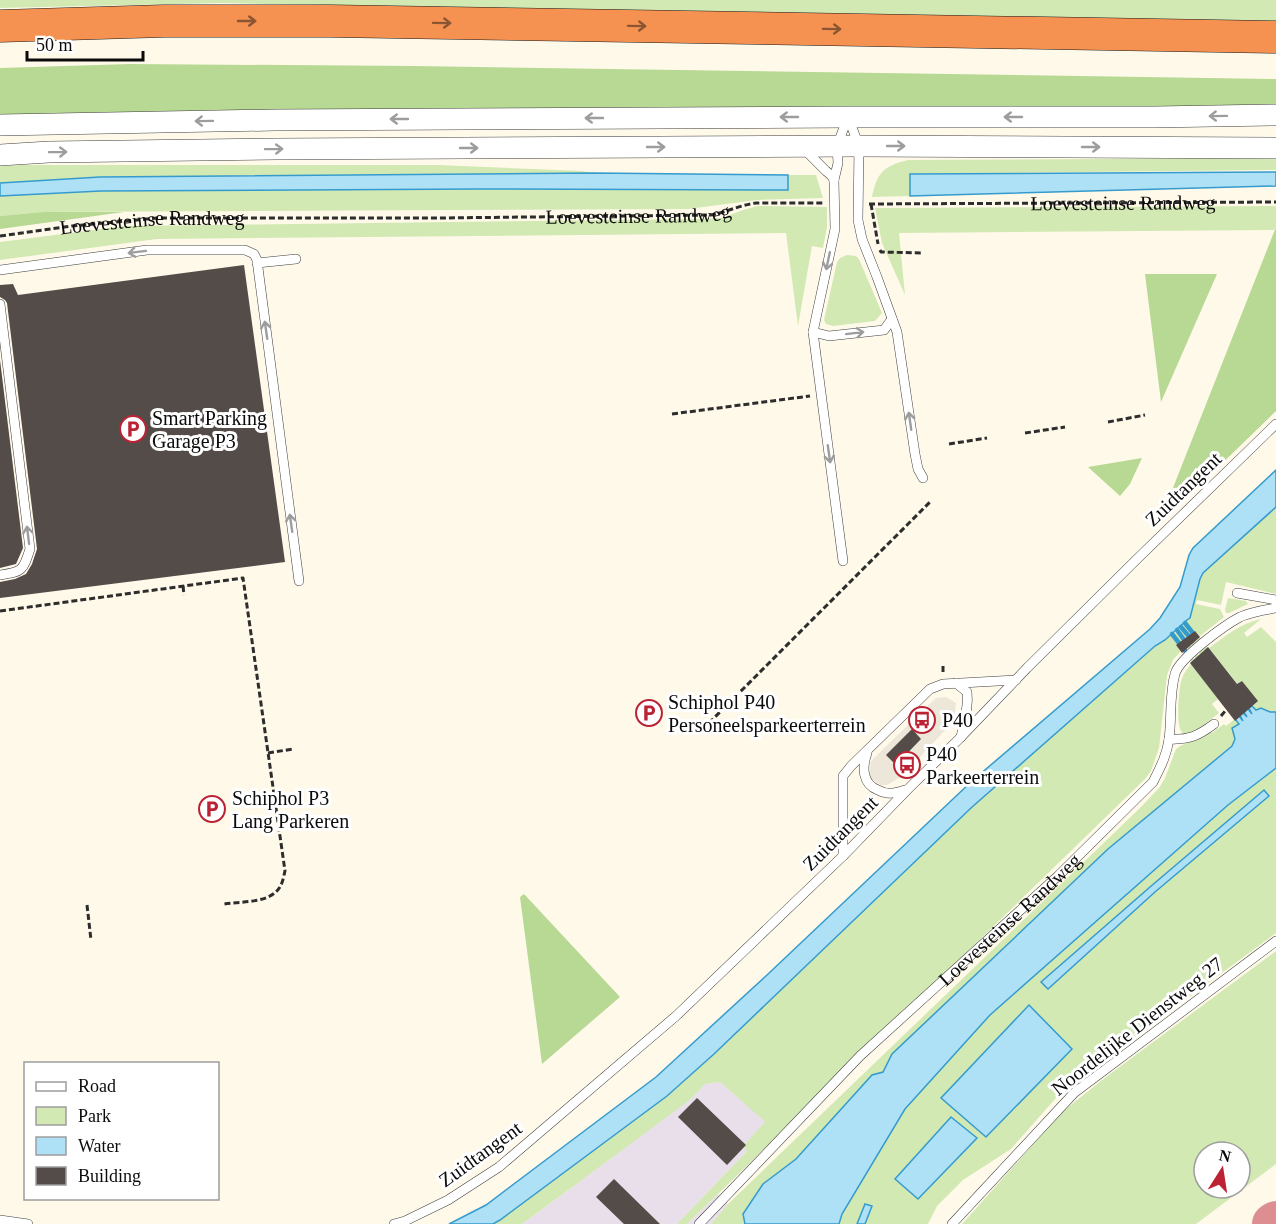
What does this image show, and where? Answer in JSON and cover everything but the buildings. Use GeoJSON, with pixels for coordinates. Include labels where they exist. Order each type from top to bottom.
{"type":"FeatureCollection","features":[{"type":"Feature","properties":{"kind":"highway"},"geometry":{"type":"LineString","coordinates":[[0,26],[164,21],[330,21],[1276,37]]}},
{"type":"Feature","properties":{"kind":"street"},"geometry":{"type":"LineString","coordinates":[[0,125],[287,120],[1276,115]]}},
{"type":"Feature","properties":{"kind":"street"},"geometry":{"type":"LineString","coordinates":[[0,155],[288,149],[837,146],[1276,148]]}},
{"type":"Feature","properties":{"kind":"lane"},"geometry":{"type":"LineString","coordinates":[[848,117],[859,146],[858,220],[862,239],[897,332],[915,454],[918,469],[923,478]]}},
{"type":"Feature","properties":{"kind":"lane"},"geometry":{"type":"LineString","coordinates":[[843,561],[813,332],[835,229],[834,180],[838,163],[837,146],[848,117]]}},
{"type":"Feature","properties":{"kind":"lane"},"geometry":{"type":"LineString","coordinates":[[802,147],[834,180]]}},
{"type":"Feature","properties":{"kind":"lane"},"geometry":{"type":"LineString","coordinates":[[0,270],[147,250],[245,250],[254,254],[299,581]]}},
{"type":"Feature","properties":{"kind":"lane"},"geometry":{"type":"LineString","coordinates":[[257,263],[296,258]]}},
{"type":"Feature","properties":{"kind":"lane"},"geometry":{"type":"LineString","coordinates":[[0,304],[30,549],[25,564],[17,572],[0,575]]}},
{"type":"Feature","properties":{"kind":"lane"},"geometry":{"type":"LineString","coordinates":[[813,332],[829,336],[884,330],[892,319]]}},
{"type":"Feature","properties":{"kind":"lane","name":"Zuidtangent"},"geometry":{"type":"LineString","coordinates":[[394,1224],[448,1200],[499,1167],[676,1016],[843,856],[1135,561],[1276,424]]}},
{"type":"Feature","properties":{"kind":"lane"},"geometry":{"type":"LineString","coordinates":[[1237,593],[1276,600]]}},
{"type":"Feature","properties":{"kind":"lane","name":"Loevesteinse Randweg"},"geometry":{"type":"LineString","coordinates":[[699,1224],[860,1056],[1058,876],[1153,782],[1162,766],[1169,739],[1171,697],[1179,665],[1205,642],[1239,618],[1253,612],[1276,608]]}},
{"type":"Feature","properties":{"kind":"lane"},"geometry":{"type":"LineString","coordinates":[[843,856],[843,776],[851,766],[930,689],[943,684],[1016,680]]}},
{"type":"Feature","properties":{"kind":"lane"},"geometry":{"type":"LineString","coordinates":[[956,683],[967,692],[968,699],[960,738]]}},
{"type":"Feature","properties":{"kind":"lane"},"geometry":{"type":"LineString","coordinates":[[1169,739],[1194,737],[1214,724]]}},
{"type":"Feature","properties":{"kind":"lane"},"geometry":{"type":"LineString","coordinates":[[867,751],[863,764],[864,774],[873,788],[890,794],[908,789]]}},
{"type":"Feature","properties":{"kind":"lane","name":"Noordelijke Dienstweg 27"},"geometry":{"type":"LineString","coordinates":[[952,1224],[1074,1093],[1276,941]]}},
{"type":"Feature","properties":{"kind":"lane"},"geometry":{"type":"LineString","coordinates":[[0,1220],[28,1224]]}},
{"type":"Feature","properties":{"kind":"path","name":"Loevesteinse Randweg"},"geometry":{"type":"LineString","coordinates":[[857,204],[1276,202]]}},
{"type":"Feature","properties":{"kind":"path","name":"Loevesteinse Randweg"},"geometry":{"type":"LineString","coordinates":[[0,236],[158,218],[711,215],[756,203],[835,203]]}},
{"type":"Feature","properties":{"kind":"path"},"geometry":{"type":"LineString","coordinates":[[871,204],[881,252],[923,253]]}},
{"type":"Feature","properties":{"kind":"path"},"geometry":{"type":"LineString","coordinates":[[672,414],[821,394]]}},
{"type":"Feature","properties":{"kind":"path"},"geometry":{"type":"LineString","coordinates":[[1108,422],[1145,415]]}},
{"type":"Feature","properties":{"kind":"path"},"geometry":{"type":"LineString","coordinates":[[1025,433],[1065,427]]}},
{"type":"Feature","properties":{"kind":"path"},"geometry":{"type":"LineString","coordinates":[[949,444],[987,438]]}},
{"type":"Feature","properties":{"kind":"path"},"geometry":{"type":"LineString","coordinates":[[709,723],[931,501]]}},
{"type":"Feature","properties":{"kind":"path"},"geometry":{"type":"LineString","coordinates":[[0,611],[243,578],[285,871],[280,887],[271,896],[258,900],[224,903]]}},
{"type":"Feature","properties":{"kind":"path"},"geometry":{"type":"LineString","coordinates":[[183,586],[184,595]]}},
{"type":"Feature","properties":{"kind":"path"},"geometry":{"type":"LineString","coordinates":[[268,753],[293,749]]}},
{"type":"Feature","properties":{"kind":"path"},"geometry":{"type":"LineString","coordinates":[[87,905],[91,940]]}},
{"type":"Feature","properties":{"kind":"shaded area"},"geometry":{"type":"Polygon","coordinates":[[[946,697],[956,703],[950,725],[901,777],[887,785],[881,785],[873,780],[869,774],[871,761],[936,698],[946,697]]]}},
{"type":"Feature","properties":{"kind":"shaded area"},"geometry":{"type":"Polygon","coordinates":[[[720,1082],[766,1122],[743,1146],[748,1150],[677,1224],[522,1224],[690,1099],[705,1084],[720,1082]]]}},
{"type":"Feature","properties":{"kind":"shaded area"},"geometry":{"type":"Polygon","coordinates":[[[718,1194],[728,1204],[711,1224],[687,1224],[718,1194]]]}},
{"type":"Feature","properties":{"kind":"green space"},"geometry":{"type":"Polygon","coordinates":[[[0,0],[1276,0],[1276,21],[917,17],[223,3],[0,8],[0,0]]]}},
{"type":"Feature","properties":{"kind":"green space"},"geometry":{"type":"Polygon","coordinates":[[[130,64],[1276,79],[1276,110],[0,116],[0,68],[130,64]]]}},
{"type":"Feature","properties":{"kind":"green space"},"geometry":{"type":"Polygon","coordinates":[[[1276,158],[1276,170],[910,174],[910,196],[872,197],[876,182],[882,172],[908,160],[1276,158]]]}},
{"type":"Feature","properties":{"kind":"green space"},"geometry":{"type":"Polygon","coordinates":[[[438,165],[593,173],[100,177],[0,183],[0,166],[438,165]]]}},
{"type":"Feature","properties":{"kind":"green space"},"geometry":{"type":"Polygon","coordinates":[[[788,175],[816,175],[823,198],[757,200],[688,209],[43,212],[0,216],[0,196],[101,191],[788,190],[788,175]]]}},
{"type":"Feature","properties":{"kind":"green space"},"geometry":{"type":"Polygon","coordinates":[[[757,206],[827,207],[827,227],[823,248],[812,246],[798,326],[786,233],[157,239],[0,260],[0,242],[125,226],[723,218],[757,206]]]}},
{"type":"Feature","properties":{"kind":"green space"},"geometry":{"type":"Polygon","coordinates":[[[1276,206],[1274,230],[899,233],[905,295],[882,243],[875,208],[1276,206]]]}},
{"type":"Feature","properties":{"kind":"green space"},"geometry":{"type":"Polygon","coordinates":[[[43,212],[124,212],[0,229],[0,216],[43,212]]]}},
{"type":"Feature","properties":{"kind":"green space"},"geometry":{"type":"Polygon","coordinates":[[[1276,227],[1276,411],[1173,511],[1165,508],[1276,227]]]}},
{"type":"Feature","properties":{"kind":"green space"},"geometry":{"type":"Polygon","coordinates":[[[847,255],[856,256],[859,259],[882,313],[875,321],[833,326],[826,324],[824,320],[837,262],[847,255]]]}},
{"type":"Feature","properties":{"kind":"green space"},"geometry":{"type":"Polygon","coordinates":[[[1145,274],[1217,274],[1161,402],[1145,274]]]}},
{"type":"Feature","properties":{"kind":"green space"},"geometry":{"type":"Polygon","coordinates":[[[1142,458],[1130,484],[1120,496],[1088,467],[1142,458]]]}},
{"type":"Feature","properties":{"kind":"green space"},"geometry":{"type":"Polygon","coordinates":[[[1276,507],[1276,594],[1226,582],[1221,605],[1197,600],[1196,604],[1220,609],[1224,617],[1200,636],[1195,631],[1236,685],[1233,688],[1190,634],[1232,689],[1228,691],[1187,638],[1227,692],[1224,695],[1182,641],[1223,696],[1219,698],[1178,645],[1181,651],[1173,660],[1167,675],[1159,748],[1151,771],[1145,779],[687,1224],[677,1224],[747,1151],[743,1146],[765,1122],[720,1082],[705,1084],[691,1099],[522,1224],[493,1224],[667,1096],[714,1054],[971,808],[1155,646],[1179,628],[1190,615],[1203,573],[1276,507]]]}},
{"type":"Feature","properties":{"kind":"green space"},"geometry":{"type":"Polygon","coordinates":[[[1228,598],[1246,601],[1248,604],[1226,613],[1228,598]]]}},
{"type":"Feature","properties":{"kind":"green space"},"geometry":{"type":"Polygon","coordinates":[[[1261,619],[1244,633],[1247,637],[1261,627],[1276,642],[1276,712],[1269,712],[1261,708],[1256,710],[1252,706],[1257,701],[1242,681],[1237,684],[1209,648],[1240,627],[1261,619]]]}},
{"type":"Feature","properties":{"kind":"green space"},"geometry":{"type":"Polygon","coordinates":[[[1191,664],[1218,699],[1212,704],[1219,713],[1205,724],[1206,726],[1185,734],[1181,730],[1178,717],[1180,686],[1191,664]]]}},
{"type":"Feature","properties":{"kind":"green space"},"geometry":{"type":"Polygon","coordinates":[[[1235,719],[1239,724],[1234,731],[1235,739],[1232,745],[1184,785],[892,1054],[883,1072],[872,1075],[796,1159],[763,1184],[743,1213],[745,1224],[711,1224],[728,1204],[1140,808],[1159,788],[1176,749],[1210,731],[1212,733],[1224,724],[1226,726],[1235,719]]]}},
{"type":"Feature","properties":{"kind":"green space"},"geometry":{"type":"Polygon","coordinates":[[[1276,768],[1276,933],[1063,1090],[1011,1149],[963,1180],[937,1206],[928,1224],[839,1224],[842,1214],[905,1109],[990,1015],[1228,805],[1276,768]]]}},
{"type":"Feature","properties":{"kind":"green space"},"geometry":{"type":"Polygon","coordinates":[[[524,894],[620,997],[542,1064],[520,897],[524,894]]]}},
{"type":"Feature","properties":{"kind":"green space"},"geometry":{"type":"Polygon","coordinates":[[[1276,951],[1276,1164],[1252,1182],[1252,1140],[1192,1140],[1192,1200],[1228,1200],[1196,1224],[962,1224],[1062,1112],[1276,951]]]}},
{"type":"Feature","properties":{"kind":"water"},"geometry":{"type":"Polygon","coordinates":[[[1276,172],[1276,186],[910,196],[910,174],[1276,172]]]}},
{"type":"Feature","properties":{"kind":"water"},"geometry":{"type":"Polygon","coordinates":[[[593,173],[788,175],[788,190],[101,191],[0,196],[0,183],[100,177],[593,173]]]}},
{"type":"Feature","properties":{"kind":"water"},"geometry":{"type":"Polygon","coordinates":[[[1276,470],[1276,507],[1203,573],[1190,618],[971,808],[714,1054],[667,1096],[500,1220],[493,1224],[449,1224],[486,1205],[656,1077],[972,781],[1150,629],[1180,587],[1193,548],[1276,470]]]}},
{"type":"Feature","properties":{"kind":"water"},"geometry":{"type":"Polygon","coordinates":[[[1252,706],[1256,710],[1261,708],[1276,712],[1276,768],[1228,805],[990,1015],[905,1109],[842,1214],[839,1224],[745,1224],[743,1214],[763,1184],[796,1159],[872,1075],[883,1072],[892,1054],[1108,849],[1232,746],[1235,739],[1232,728],[1239,724],[1235,719],[1239,716],[1243,721],[1240,715],[1243,713],[1247,717],[1244,712],[1248,709],[1252,714],[1249,708],[1252,706]]]}},
{"type":"Feature","properties":{"kind":"water"},"geometry":{"type":"Polygon","coordinates":[[[1264,790],[1269,796],[1155,892],[1048,989],[1041,982],[1150,887],[1264,790]]]}},
{"type":"Feature","properties":{"kind":"water"},"geometry":{"type":"Polygon","coordinates":[[[1029,1005],[1072,1049],[986,1137],[941,1098],[1029,1005]]]}},
{"type":"Feature","properties":{"kind":"water"},"geometry":{"type":"Polygon","coordinates":[[[951,1117],[977,1138],[918,1199],[895,1179],[951,1117]]]}},
{"type":"Feature","properties":{"kind":"water"},"geometry":{"type":"Polygon","coordinates":[[[865,1204],[872,1206],[865,1224],[857,1224],[865,1204]]]}},
{"type":"Feature","properties":{"kind":"waterway"},"geometry":{"type":"LineString","coordinates":[[1185,623],[1196,637]]}},
{"type":"Feature","properties":{"kind":"waterway"},"geometry":{"type":"LineString","coordinates":[[1181,627],[1192,640]]}},
{"type":"Feature","properties":{"kind":"waterway"},"geometry":{"type":"LineString","coordinates":[[1177,630],[1187,644]]}},
{"type":"Feature","properties":{"kind":"waterway"},"geometry":{"type":"LineString","coordinates":[[1172,634],[1190,657]]}},
{"type":"Feature","properties":{"kind":"place","name":"Smart Parking Garage P3"},"geometry":{"type":"Point","coordinates":[133,429]}},
{"type":"Feature","properties":{"kind":"place","name":"Schiphol P40 Personeelsparkeerterrein"},"geometry":{"type":"Point","coordinates":[649,713]}},
{"type":"Feature","properties":{"kind":"place","name":"P40"},"geometry":{"type":"Point","coordinates":[922,720]}},
{"type":"Feature","properties":{"kind":"place","name":"P40 Parkeerterrein"},"geometry":{"type":"Point","coordinates":[907,765]}},
{"type":"Feature","properties":{"kind":"place","name":"Schiphol P3 Lang Parkeren"},"geometry":{"type":"Point","coordinates":[212,809]}}]}
